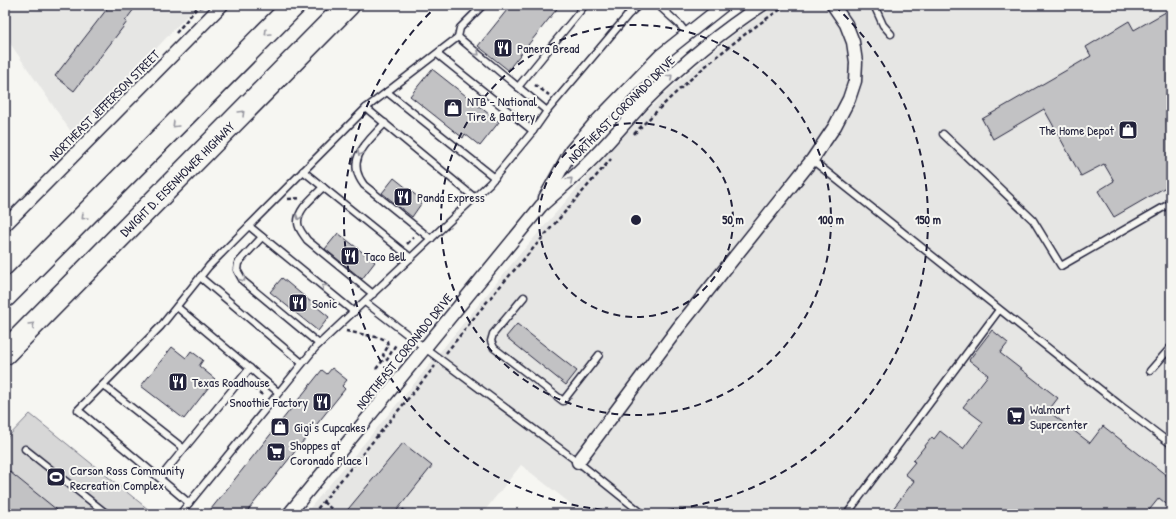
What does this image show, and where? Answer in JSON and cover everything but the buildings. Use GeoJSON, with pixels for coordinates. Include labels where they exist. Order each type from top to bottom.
{"type":"FeatureCollection","features":[{"type":"Feature","properties":{"kind":"highway"},"geometry":{"type":"LineString","coordinates":[[5,296],[294,5]]}},
{"type":"Feature","properties":{"kind":"highway","name":"DWIGHT D. EISENHOWER HIGHWAY"},"geometry":{"type":"LineString","coordinates":[[5,352],[348,5]]}},
{"type":"Feature","properties":{"kind":"street","name":"NORTHEAST JEFFERSON STREET"},"geometry":{"type":"LineString","coordinates":[[5,225],[222,5]]}},
{"type":"Feature","properties":{"kind":"street","name":"NORTHEAST CORONADO DRIVE"},"geometry":{"type":"LineString","coordinates":[[541,206],[571,151],[595,123],[661,55],[724,5]]}},
{"type":"Feature","properties":{"kind":"street","name":"NORTHEAST CORONADO DRIVE"},"geometry":{"type":"LineString","coordinates":[[289,514],[541,206],[584,167],[646,100],[676,72],[711,42],[742,18],[762,5]]}},
{"type":"Feature","properties":{"kind":"street"},"geometry":{"type":"LineString","coordinates":[[578,462],[678,328],[728,268],[812,160],[834,126],[849,99],[855,81],[856,62],[853,42],[846,24],[833,5]]}},
{"type":"Feature","properties":{"kind":"lane"},"geometry":{"type":"LineString","coordinates":[[189,503],[78,410],[161,326],[209,266],[366,108],[458,37],[460,28],[483,5]]}},
{"type":"Feature","properties":{"kind":"lane"},"geometry":{"type":"LineString","coordinates":[[518,87],[585,5]]}},
{"type":"Feature","properties":{"kind":"lane"},"geometry":{"type":"LineString","coordinates":[[622,5],[632,12]]}},
{"type":"Feature","properties":{"kind":"lane"},"geometry":{"type":"LineString","coordinates":[[180,514],[278,392],[319,344],[495,178],[533,131],[547,111],[639,5]]}},
{"type":"Feature","properties":{"kind":"lane"},"geometry":{"type":"LineString","coordinates":[[658,5],[680,25],[687,34]]}},
{"type":"Feature","properties":{"kind":"lane"},"geometry":{"type":"LineString","coordinates":[[874,5],[884,25],[891,34]]}},
{"type":"Feature","properties":{"kind":"lane"},"geometry":{"type":"LineString","coordinates":[[458,37],[547,111]]}},
{"type":"Feature","properties":{"kind":"lane"},"geometry":{"type":"LineString","coordinates":[[436,54],[533,131]]}},
{"type":"Feature","properties":{"kind":"lane"},"geometry":{"type":"LineString","coordinates":[[387,92],[495,178]]}},
{"type":"Feature","properties":{"kind":"lane"},"geometry":{"type":"LineString","coordinates":[[366,108],[475,198]]}},
{"type":"Feature","properties":{"kind":"lane"},"geometry":{"type":"LineString","coordinates":[[385,124],[358,154],[356,165],[359,179],[364,185],[431,240]]}},
{"type":"Feature","properties":{"kind":"lane"},"geometry":{"type":"LineString","coordinates":[[942,134],[1033,220],[1061,266],[1171,203]]}},
{"type":"Feature","properties":{"kind":"lane"},"geometry":{"type":"LineString","coordinates":[[812,160],[999,310],[1171,444]]}},
{"type":"Feature","properties":{"kind":"lane"},"geometry":{"type":"LineString","coordinates":[[303,171],[410,258]]}},
{"type":"Feature","properties":{"kind":"lane"},"geometry":{"type":"LineString","coordinates":[[323,187],[300,212],[297,224],[307,240],[373,294]]}},
{"type":"Feature","properties":{"kind":"lane"},"geometry":{"type":"LineString","coordinates":[[248,226],[354,312]]}},
{"type":"Feature","properties":{"kind":"lane"},"geometry":{"type":"LineString","coordinates":[[262,237],[238,263],[237,270],[243,281],[319,344]]}},
{"type":"Feature","properties":{"kind":"lane"},"geometry":{"type":"LineString","coordinates":[[200,277],[302,363]]}},
{"type":"Feature","properties":{"kind":"lane"},"geometry":{"type":"LineString","coordinates":[[524,297],[494,334],[491,341],[494,348],[563,401],[599,355]]}},
{"type":"Feature","properties":{"kind":"lane"},"geometry":{"type":"LineString","coordinates":[[365,302],[578,462],[643,514]]}},
{"type":"Feature","properties":{"kind":"lane"},"geometry":{"type":"LineString","coordinates":[[177,307],[278,392]]}},
{"type":"Feature","properties":{"kind":"lane"},"geometry":{"type":"LineString","coordinates":[[847,514],[999,310]]}},
{"type":"Feature","properties":{"kind":"lane"},"geometry":{"type":"LineString","coordinates":[[1150,371],[1171,347]]}},
{"type":"Feature","properties":{"kind":"lane"},"geometry":{"type":"LineString","coordinates":[[160,478],[250,368]]}},
{"type":"Feature","properties":{"kind":"lane"},"geometry":{"type":"LineString","coordinates":[[103,385],[183,448]]}},
{"type":"Feature","properties":{"kind":"lane"},"geometry":{"type":"LineString","coordinates":[[25,449],[107,514]]}},
{"type":"Feature","properties":{"kind":"path"},"geometry":{"type":"LineString","coordinates":[[630,138],[657,110],[701,69],[751,30],[788,5]]}},
{"type":"Feature","properties":{"kind":"path"},"geometry":{"type":"LineString","coordinates":[[535,84],[550,96]]}},
{"type":"Feature","properties":{"kind":"path"},"geometry":{"type":"LineString","coordinates":[[461,335],[490,298],[614,155]]}},
{"type":"Feature","properties":{"kind":"path"},"geometry":{"type":"LineString","coordinates":[[288,199],[305,197]]}},
{"type":"Feature","properties":{"kind":"path"},"geometry":{"type":"LineString","coordinates":[[346,331],[381,338],[387,341],[388,346],[383,356],[385,358]]}},
{"type":"Feature","properties":{"kind":"path"},"geometry":{"type":"LineString","coordinates":[[376,369],[385,358],[386,360],[396,344]]}},
{"type":"Feature","properties":{"kind":"path"},"geometry":{"type":"LineString","coordinates":[[313,514],[422,382]]}},
{"type":"Feature","properties":{"kind":"path"},"geometry":{"type":"LineString","coordinates":[[248,384],[266,398]]}},
{"type":"Feature","properties":{"kind":"path"},"geometry":{"type":"LineString","coordinates":[[323,502],[338,514]]}},
{"type":"Feature","properties":{"kind":"path"},"geometry":{"type":"LineString","coordinates":[[398,514],[402,509],[408,514]]}},
{"type":"Feature","properties":{"kind":"shaded area"},"geometry":{"type":"Polygon","coordinates":[[[5,5],[197,5],[74,136],[5,36],[5,5]]]}},
{"type":"Feature","properties":{"kind":"shaded area"},"geometry":{"type":"Polygon","coordinates":[[[777,5],[1171,5],[1171,514],[584,514],[521,465],[482,514],[305,514],[520,254],[614,146],[663,95],[741,29],[777,5]]]}},
{"type":"Feature","properties":{"kind":"shaded area","name":"Carson Ross Community Recreation Complex"},"geometry":{"type":"Polygon","coordinates":[[[30,414],[154,514],[5,514],[5,440],[30,414]]]}},
{"type":"Feature","properties":{"kind":"place","name":"Panera Bread"},"geometry":{"type":"Point","coordinates":[503,48]}},
{"type":"Feature","properties":{"kind":"place","name":"NTB - National Tire & Battery"},"geometry":{"type":"Point","coordinates":[453,108]}},
{"type":"Feature","properties":{"kind":"place","name":"The Home Depot"},"geometry":{"type":"Point","coordinates":[1128,130]}},
{"type":"Feature","properties":{"kind":"place","name":"Panda Express"},"geometry":{"type":"Point","coordinates":[403,197]}},
{"type":"Feature","properties":{"kind":"place","name":"Taco Bell"},"geometry":{"type":"Point","coordinates":[350,256]}},
{"type":"Feature","properties":{"kind":"place","name":"Sonic"},"geometry":{"type":"Point","coordinates":[298,303]}},
{"type":"Feature","properties":{"kind":"place","name":"Texas Roadhouse"},"geometry":{"type":"Point","coordinates":[178,382]}},
{"type":"Feature","properties":{"kind":"place","name":"Snoothie Factory"},"geometry":{"type":"Point","coordinates":[322,402]}},
{"type":"Feature","properties":{"kind":"place","name":"Walmart Supercenter"},"geometry":{"type":"Point","coordinates":[1016,416]}},
{"type":"Feature","properties":{"kind":"place","name":"Gigi's Cupcakes"},"geometry":{"type":"Point","coordinates":[280,427]}},
{"type":"Feature","properties":{"kind":"place","name":"Shoppes at Coronado Place I"},"geometry":{"type":"Point","coordinates":[276,452]}},
{"type":"Feature","properties":{"kind":"place","name":"Carson Ross Community Recreation Complex"},"geometry":{"type":"Point","coordinates":[56,477]}}]}
